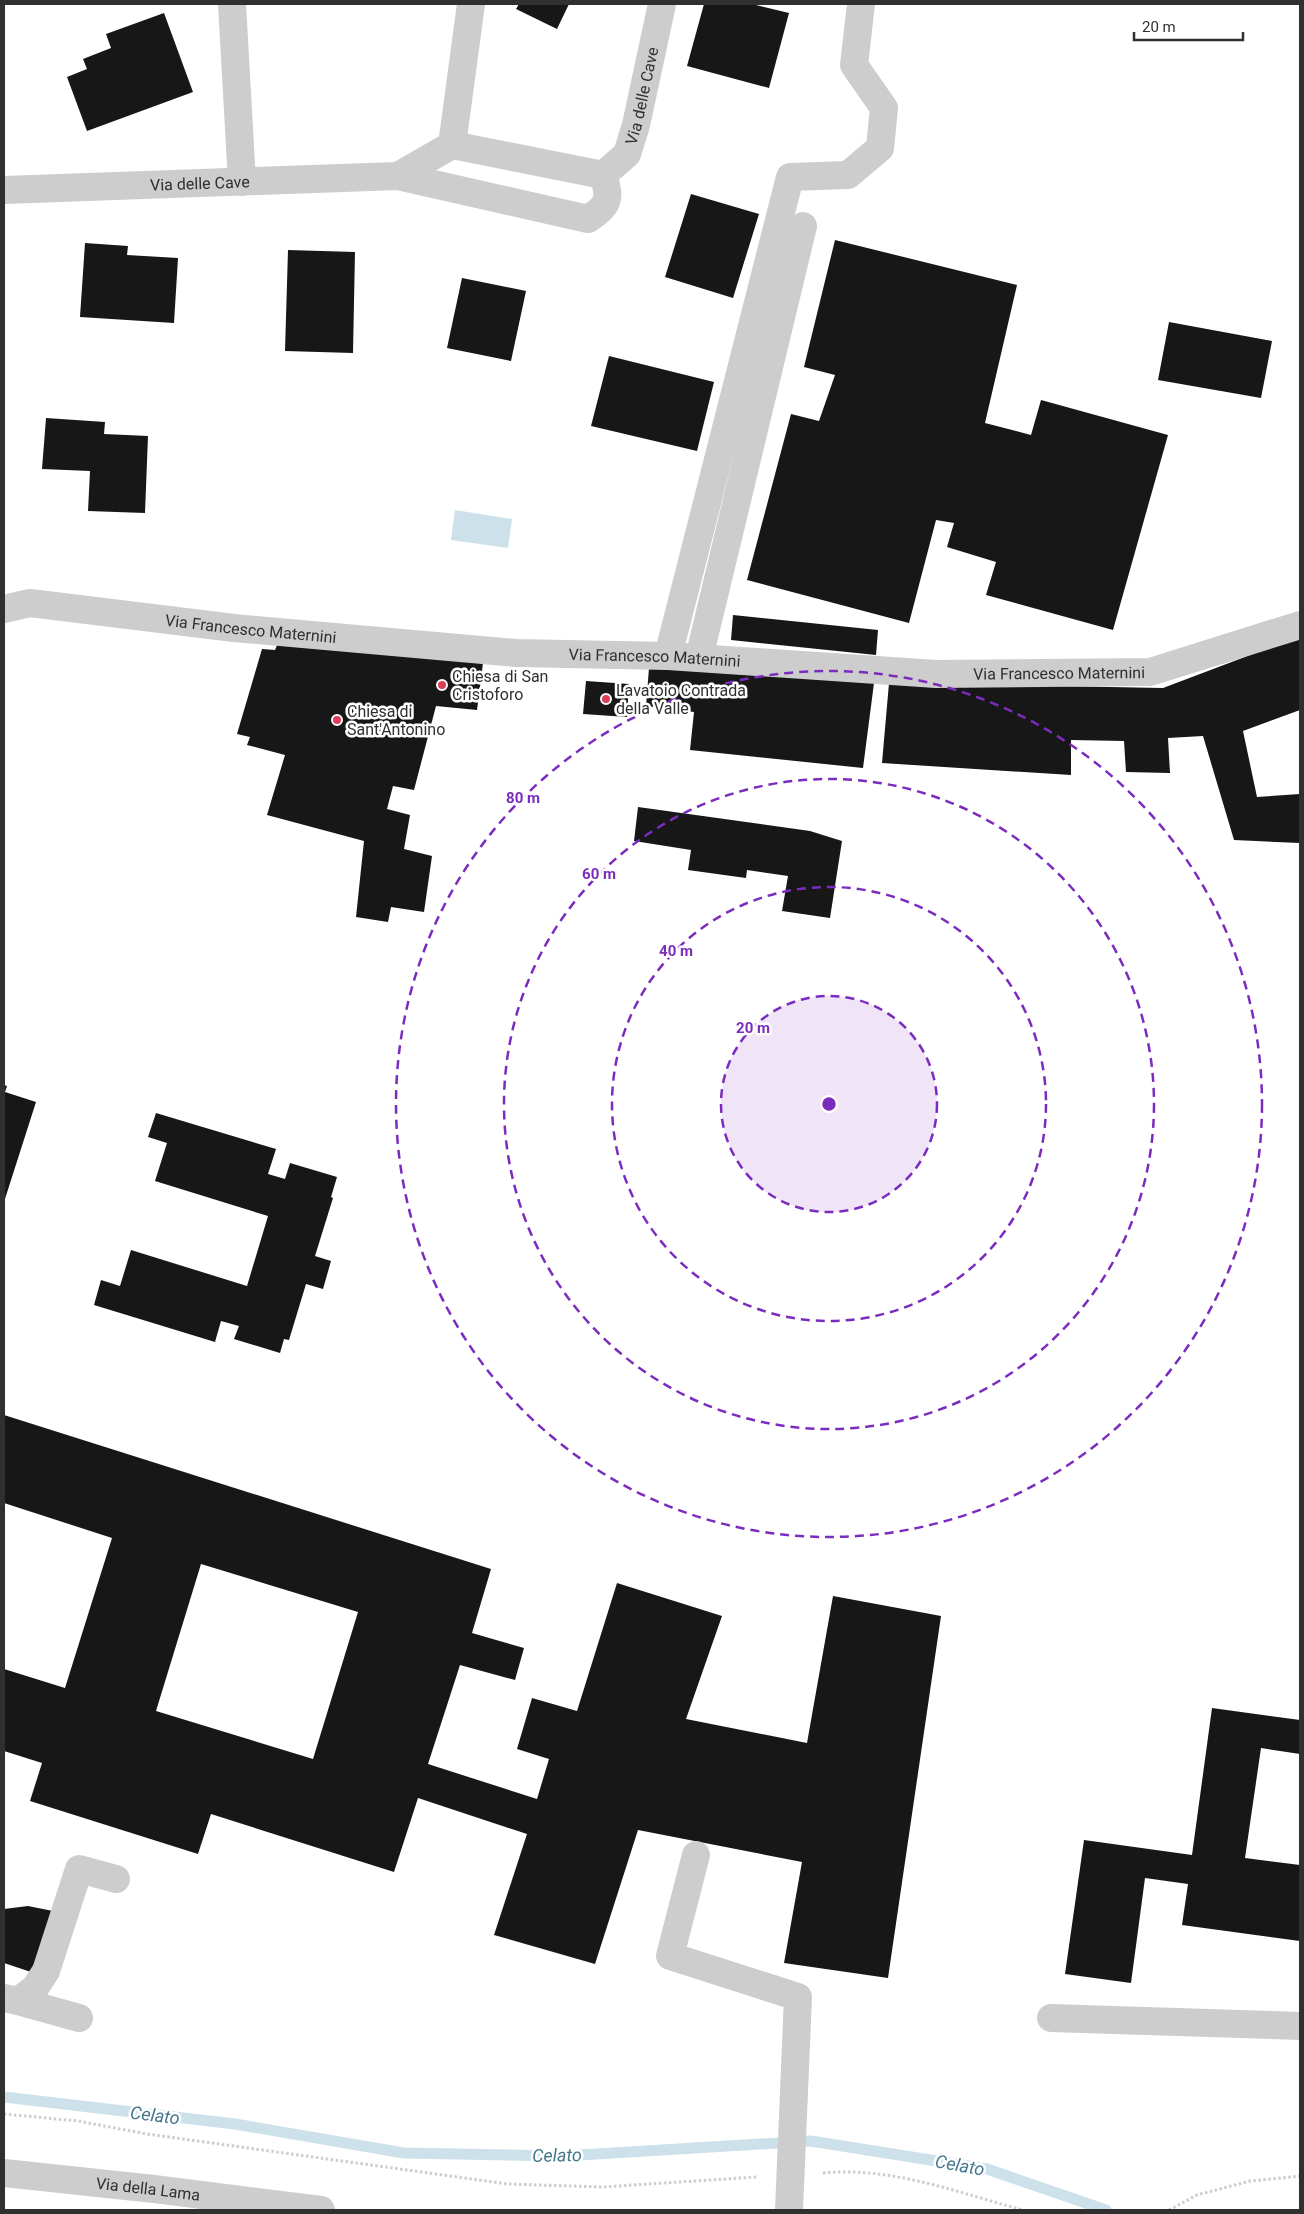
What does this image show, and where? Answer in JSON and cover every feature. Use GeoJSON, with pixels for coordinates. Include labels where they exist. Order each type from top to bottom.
{"type":"FeatureCollection","features":[{"type":"Feature","properties":{"kind":"street"},"geometry":{"type":"LineString","coordinates":[[232,4],[242,182]]}},
{"type":"Feature","properties":{"kind":"street"},"geometry":{"type":"LineString","coordinates":[[471,4],[452,145],[603,175]]}},
{"type":"Feature","properties":{"kind":"street","name":"Via delle Cave"},"geometry":{"type":"LineString","coordinates":[[4,190],[398,176],[588,219],[600,211],[607,202],[608,188],[603,175],[627,154],[636,125],[662,4]]}},
{"type":"Feature","properties":{"kind":"street"},"geometry":{"type":"LineString","coordinates":[[668,656],[790,177],[848,175],[880,148],[884,108],[854,65],[861,4]]}},
{"type":"Feature","properties":{"kind":"street","name":"Via delle Cave"},"geometry":{"type":"LineString","coordinates":[[398,176],[452,145]]}},
{"type":"Feature","properties":{"kind":"street"},"geometry":{"type":"LineString","coordinates":[[699,658],[802,226]]}},
{"type":"Feature","properties":{"kind":"street","name":"Via Francesco Maternini"},"geometry":{"type":"LineString","coordinates":[[4,609],[30,603],[234,628],[516,653],[668,656],[936,674],[1150,672],[1300,625]]}},
{"type":"Feature","properties":{"kind":"street"},"geometry":{"type":"LineString","coordinates":[[696,1855],[670,1956],[798,1997],[789,2210]]}},
{"type":"Feature","properties":{"kind":"street"},"geometry":{"type":"LineString","coordinates":[[11,2000],[35,1988],[46,1971],[79,1869],[116,1879]]}},
{"type":"Feature","properties":{"kind":"street"},"geometry":{"type":"LineString","coordinates":[[11,2000],[79,2018]]}},
{"type":"Feature","properties":{"kind":"street"},"geometry":{"type":"LineString","coordinates":[[1051,2018],[1300,2026]]}},
{"type":"Feature","properties":{"kind":"street","name":"Via della Lama"},"geometry":{"type":"LineString","coordinates":[[4,2173],[321,2210]]}},
{"type":"Feature","properties":{"kind":"path"},"geometry":{"type":"LineString","coordinates":[[4,2114],[78,2121],[147,2134],[508,2184],[602,2186],[790,2170],[871,2174],[908,2179],[1023,2210]]}},
{"type":"Feature","properties":{"kind":"path"},"geometry":{"type":"LineString","coordinates":[[1170,2210],[1197,2195],[1250,2181],[1300,2176]]}},
{"type":"Feature","properties":{"kind":"water"},"geometry":{"type":"Polygon","coordinates":[[[455,510],[512,519],[508,548],[451,540],[455,510]]]}},
{"type":"Feature","properties":{"kind":"building"},"geometry":{"type":"Polygon","coordinates":[[[519,4],[569,4],[557,29],[516,9],[519,4]]]}},
{"type":"Feature","properties":{"kind":"building"},"geometry":{"type":"Polygon","coordinates":[[[704,4],[752,4],[789,13],[769,88],[687,66],[704,4]]]}},
{"type":"Feature","properties":{"kind":"building"},"geometry":{"type":"Polygon","coordinates":[[[164,13],[193,92],[87,131],[67,77],[87,69],[83,59],[111,48],[106,34],[164,13]]]}},
{"type":"Feature","properties":{"kind":"building"},"geometry":{"type":"Polygon","coordinates":[[[691,194],[759,214],[733,298],[665,277],[691,194]]]}},
{"type":"Feature","properties":{"kind":"building"},"geometry":{"type":"Polygon","coordinates":[[[835,240],[1017,285],[985,423],[1031,435],[1041,400],[1168,435],[1113,630],[986,595],[996,562],[947,547],[954,523],[936,520],[909,623],[747,580],[791,414],[819,421],[835,375],[804,367],[835,240]]]}},
{"type":"Feature","properties":{"kind":"building"},"geometry":{"type":"Polygon","coordinates":[[[85,243],[128,246],[127,255],[178,258],[174,323],[80,317],[85,243]]]}},
{"type":"Feature","properties":{"kind":"building"},"geometry":{"type":"Polygon","coordinates":[[[288,250],[355,252],[353,353],[285,351],[288,250]]]}},
{"type":"Feature","properties":{"kind":"building"},"geometry":{"type":"Polygon","coordinates":[[[462,278],[526,291],[511,361],[447,348],[462,278]]]}},
{"type":"Feature","properties":{"kind":"building"},"geometry":{"type":"Polygon","coordinates":[[[1169,322],[1272,341],[1261,398],[1158,380],[1169,322]]]}},
{"type":"Feature","properties":{"kind":"building"},"geometry":{"type":"Polygon","coordinates":[[[609,356],[714,382],[697,451],[591,426],[609,356]]]}},
{"type":"Feature","properties":{"kind":"building"},"geometry":{"type":"Polygon","coordinates":[[[46,418],[105,422],[104,434],[148,436],[145,513],[88,511],[90,471],[42,469],[46,418]]]}},
{"type":"Feature","properties":{"kind":"building"},"geometry":{"type":"Polygon","coordinates":[[[733,615],[878,630],[876,655],[731,640],[733,615]]]}},
{"type":"Feature","properties":{"kind":"building"},"geometry":{"type":"Polygon","coordinates":[[[1300,636],[1300,710],[1243,731],[1257,797],[1300,794],[1300,843],[1234,840],[1203,736],[1168,738],[1170,773],[1126,772],[1124,741],[1071,740],[1071,775],[882,763],[889,683],[1163,688],[1300,636]]]}},
{"type":"Feature","properties":{"kind":"building"},"geometry":{"type":"Polygon","coordinates":[[[278,643],[483,663],[477,710],[436,706],[414,790],[393,786],[387,809],[410,815],[404,849],[432,856],[424,912],[391,907],[388,922],[356,917],[364,841],[267,815],[285,755],[247,745],[250,737],[237,734],[262,649],[275,650],[278,643]]]}},
{"type":"Feature","properties":{"kind":"building"},"geometry":{"type":"Polygon","coordinates":[[[649,668],[874,683],[863,768],[690,750],[694,712],[646,706],[649,668]]]}},
{"type":"Feature","properties":{"kind":"building","name":"Lavatoio Contrada della Valle"},"geometry":{"type":"Polygon","coordinates":[[[586,681],[629,684],[627,717],[583,714],[586,681]]]}},
{"type":"Feature","properties":{"kind":"building"},"geometry":{"type":"Polygon","coordinates":[[[638,807],[810,831],[842,841],[830,918],[782,911],[788,876],[747,870],[746,878],[688,870],[691,850],[634,841],[638,807]]]}},
{"type":"Feature","properties":{"kind":"building"},"geometry":{"type":"Polygon","coordinates":[[[4,1085],[7,1086],[5,1092],[36,1102],[4,1202],[4,1085]]]}},
{"type":"Feature","properties":{"kind":"building"},"geometry":{"type":"Polygon","coordinates":[[[156,1113],[276,1149],[268,1174],[285,1179],[290,1163],[337,1177],[331,1197],[333,1198],[315,1256],[331,1261],[323,1289],[306,1284],[289,1340],[284,1339],[280,1353],[234,1339],[239,1326],[221,1321],[215,1342],[94,1305],[101,1280],[120,1286],[131,1250],[247,1286],[268,1216],[155,1181],[167,1143],[148,1137],[156,1113]]]}},
{"type":"Feature","properties":{"kind":"building"},"geometry":{"type":"Polygon","coordinates":[[[4,1415],[491,1569],[472,1633],[524,1648],[515,1680],[460,1665],[428,1764],[537,1799],[549,1759],[517,1749],[532,1698],[577,1711],[617,1583],[722,1616],[686,1719],[807,1743],[833,1596],[941,1616],[888,1978],[784,1963],[802,1862],[638,1830],[595,1964],[494,1935],[527,1834],[418,1798],[394,1872],[211,1814],[198,1854],[30,1801],[42,1763],[4,1751],[4,1669],[65,1688],[112,1538],[4,1503],[4,1415]],[[201,1564],[156,1711],[313,1759],[358,1612],[201,1564]]]}},
{"type":"Feature","properties":{"kind":"building"},"geometry":{"type":"Polygon","coordinates":[[[1212,1708],[1300,1720],[1300,1754],[1261,1748],[1245,1858],[1300,1865],[1300,1941],[1182,1925],[1188,1884],[1145,1878],[1131,1983],[1065,1974],[1084,1840],[1192,1855],[1212,1708]]]}},
{"type":"Feature","properties":{"kind":"building"},"geometry":{"type":"Polygon","coordinates":[[[28,1906],[58,1912],[37,1974],[4,1963],[4,1909],[28,1906]]]}},
{"type":"Feature","properties":{"kind":"waterway","name":"Celato"},"geometry":{"type":"LineString","coordinates":[[4,2097],[235,2124],[404,2153],[564,2156],[811,2141],[987,2169],[1106,2210]]}},
{"type":"Feature","properties":{"kind":"place","name":"Chiesa di San Cristoforo"},"geometry":{"type":"Point","coordinates":[442,685]}},
{"type":"Feature","properties":{"kind":"place","name":"Lavatoio Contrada della Valle"},"geometry":{"type":"Point","coordinates":[606,699]}},
{"type":"Feature","properties":{"kind":"place","name":"Chiesa di Sant'Antonino"},"geometry":{"type":"Point","coordinates":[337,720]}}]}
